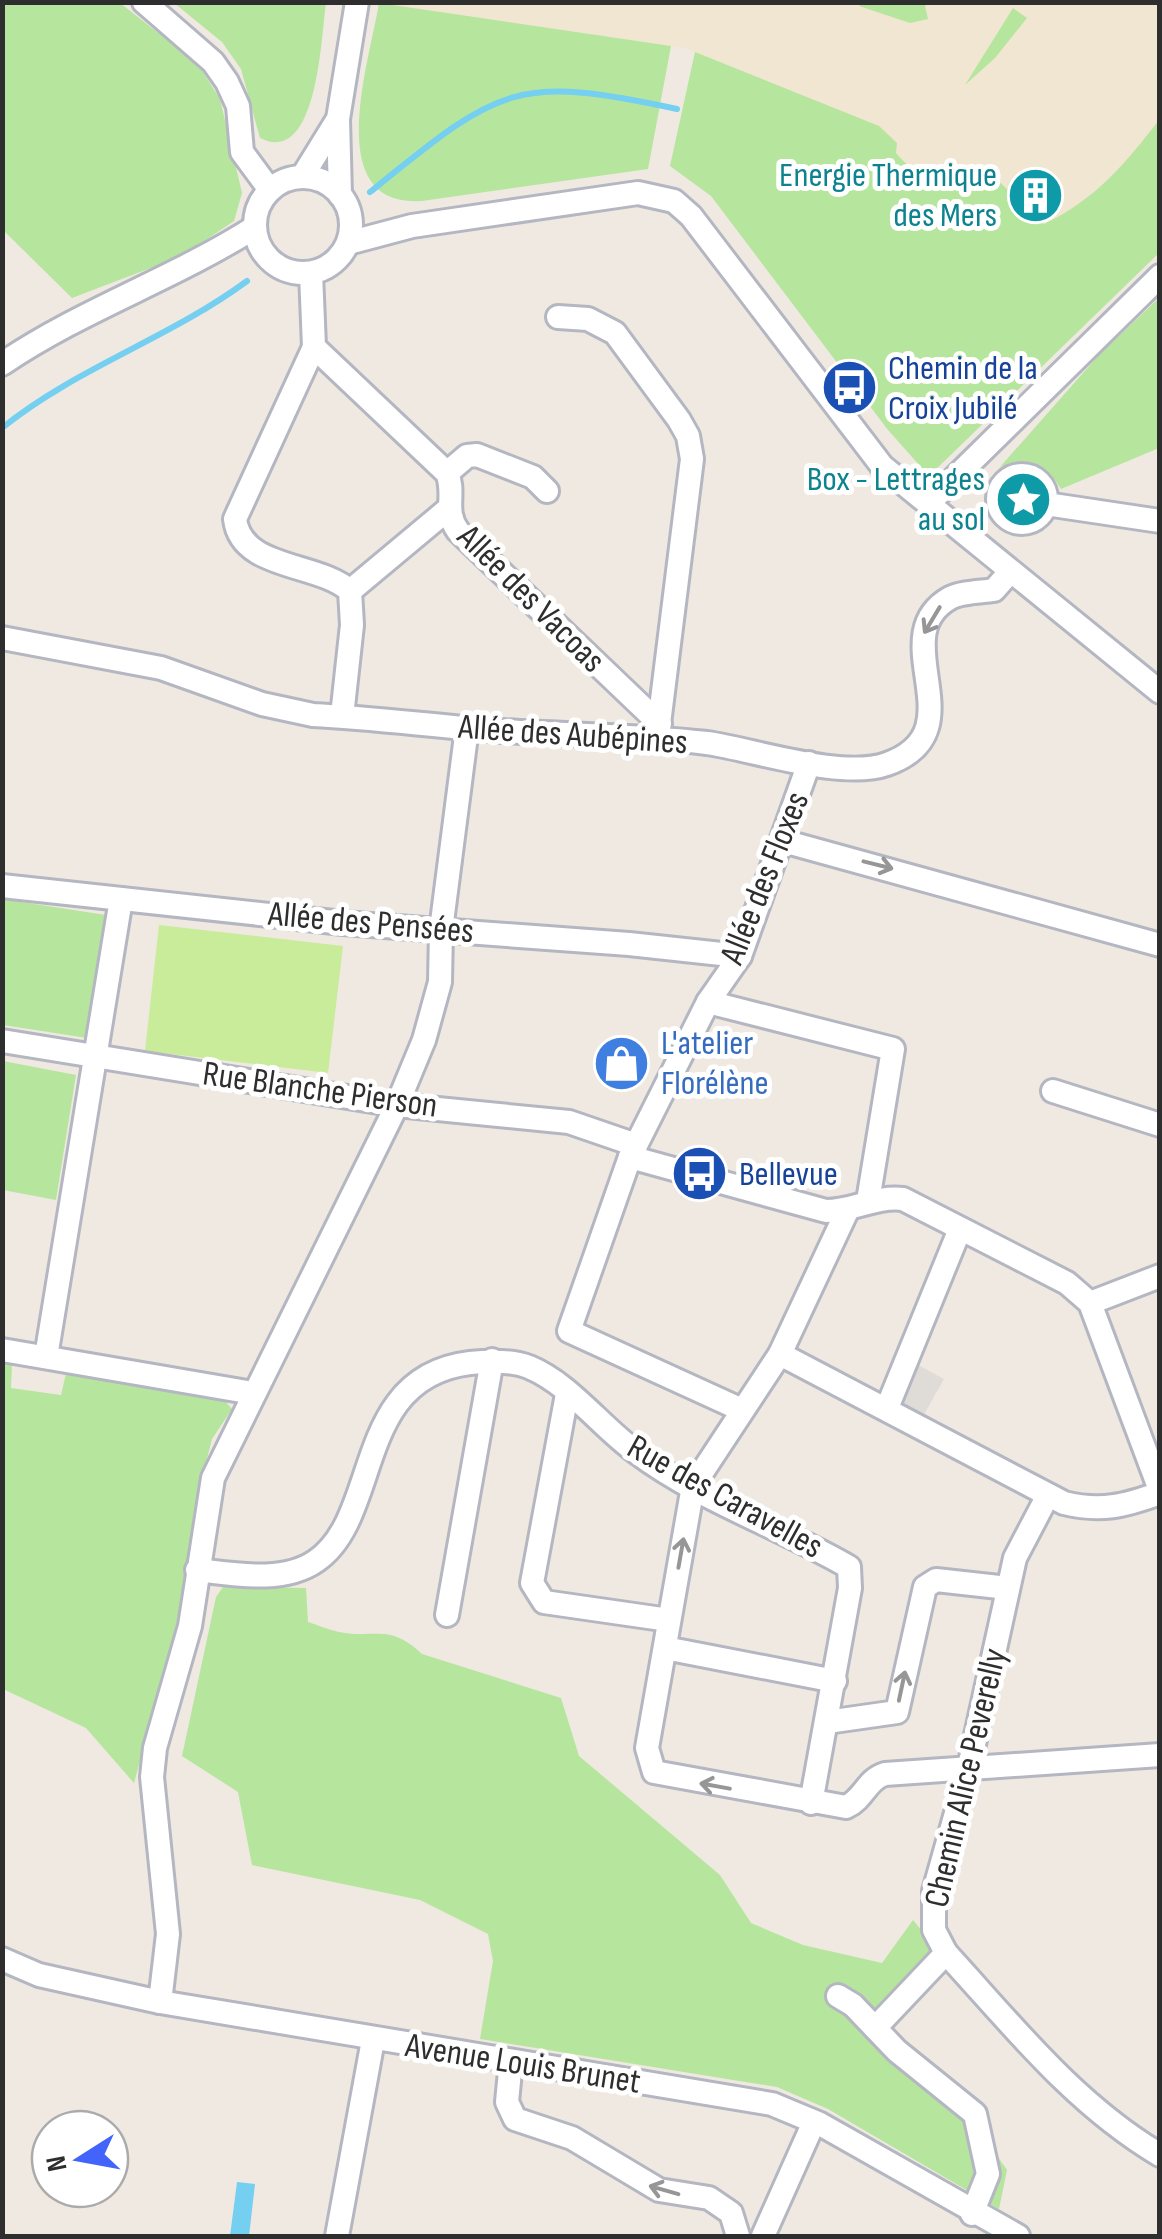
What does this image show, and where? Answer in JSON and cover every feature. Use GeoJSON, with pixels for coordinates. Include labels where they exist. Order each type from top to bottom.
{"type":"FeatureCollection","features":[{"type":"Feature","properties":{"kind":"street"},"geometry":{"type":"LineString","coordinates":[[144,2],[213,62],[228,82],[238,106],[242,152],[270,190]]}},
{"type":"Feature","properties":{"kind":"street"},"geometry":{"type":"LineString","coordinates":[[357,2],[338,118],[344,202],[348,243],[335,262],[311,272],[282,269],[265,255],[255,227],[258,207],[270,190],[302,177],[323,182],[344,202],[412,226]]}},
{"type":"Feature","properties":{"kind":"street"},"geometry":{"type":"LineString","coordinates":[[302,177],[338,118]]}},
{"type":"Feature","properties":{"kind":"street"},"geometry":{"type":"LineString","coordinates":[[348,243],[412,226],[638,194],[674,201],[690,216],[872,454],[1009,573],[1160,692]]}},
{"type":"Feature","properties":{"kind":"street"},"geometry":{"type":"LineString","coordinates":[[2,364],[70,321],[194,264],[255,227]]}},
{"type":"Feature","properties":{"kind":"street"},"geometry":{"type":"LineString","coordinates":[[194,264],[265,255]]}},
{"type":"Feature","properties":{"kind":"street"},"geometry":{"type":"LineString","coordinates":[[311,272],[314,346],[235,519],[236,532],[254,551],[318,572],[350,591]]}},
{"type":"Feature","properties":{"kind":"street"},"geometry":{"type":"LineString","coordinates":[[928,504],[1160,276]]}},
{"type":"Feature","properties":{"kind":"street"},"geometry":{"type":"LineString","coordinates":[[558,317],[588,319],[614,334],[688,436],[692,459],[658,732]]}},
{"type":"Feature","properties":{"kind":"street"},"geometry":{"type":"LineString","coordinates":[[314,346],[448,473],[467,456],[476,455],[534,477],[547,490]]}},
{"type":"Feature","properties":{"kind":"street","name":"Allée des Vacoas"},"geometry":{"type":"LineString","coordinates":[[448,473],[452,484],[447,510],[458,531],[658,732]]}},
{"type":"Feature","properties":{"kind":"street"},"geometry":{"type":"LineString","coordinates":[[1046,504],[1160,521]]}},
{"type":"Feature","properties":{"kind":"street"},"geometry":{"type":"LineString","coordinates":[[350,591],[447,510]]}},
{"type":"Feature","properties":{"kind":"street","name":"Allée des Aubépines"},"geometry":{"type":"LineString","coordinates":[[2,638],[161,668],[274,707],[467,728],[658,732],[810,763],[885,765],[911,751],[929,729],[931,693],[921,646],[924,627],[952,597],[994,590],[1009,573]]}},
{"type":"Feature","properties":{"kind":"street"},"geometry":{"type":"LineString","coordinates":[[342,716],[352,625],[350,591]]}},
{"type":"Feature","properties":{"kind":"street"},"geometry":{"type":"LineString","coordinates":[[160,2002],[168,1922],[152,1777],[156,1748],[190,1626],[213,1478],[397,1105],[424,1040],[440,982],[441,930],[467,728]]}},
{"type":"Feature","properties":{"kind":"street","name":"Allée des Floxes"},"geometry":{"type":"LineString","coordinates":[[810,763],[740,956],[708,1002],[893,1049],[857,1206]]}},
{"type":"Feature","properties":{"kind":"street"},"geometry":{"type":"LineString","coordinates":[[783,841],[1160,945]]}},
{"type":"Feature","properties":{"kind":"street","name":"Allée des Pensées"},"geometry":{"type":"LineString","coordinates":[[2,886],[740,956]]}},
{"type":"Feature","properties":{"kind":"street"},"geometry":{"type":"LineString","coordinates":[[46,1358],[121,899]]}},
{"type":"Feature","properties":{"kind":"street"},"geometry":{"type":"LineString","coordinates":[[708,1002],[633,1151],[568,1330],[742,1410]]}},
{"type":"Feature","properties":{"kind":"street","name":"Rue Blanche Pierson"},"geometry":{"type":"LineString","coordinates":[[2,1041],[397,1105],[569,1122],[633,1151],[826,1210],[903,1199],[1067,1282],[1090,1303]]}},
{"type":"Feature","properties":{"kind":"street"},"geometry":{"type":"LineString","coordinates":[[1053,1091],[1160,1125]]}},
{"type":"Feature","properties":{"kind":"street"},"geometry":{"type":"LineString","coordinates":[[857,1206],[780,1354],[693,1486],[647,1748],[654,1772],[846,1806],[878,1776],[969,1766],[1160,1755]]}},
{"type":"Feature","properties":{"kind":"street"},"geometry":{"type":"LineString","coordinates":[[886,1408],[960,1229]]}},
{"type":"Feature","properties":{"kind":"street"},"geometry":{"type":"LineString","coordinates":[[780,1354],[1048,1494],[1093,1510],[1118,1508],[1160,1491],[1090,1303],[1160,1276]]}},
{"type":"Feature","properties":{"kind":"street"},"geometry":{"type":"LineString","coordinates":[[2,1350],[253,1393]]}},
{"type":"Feature","properties":{"kind":"street"},"geometry":{"type":"LineString","coordinates":[[448,1615],[492,1360]]}},
{"type":"Feature","properties":{"kind":"street","name":"Rue des Caravelles"},"geometry":{"type":"LineString","coordinates":[[197,1570],[277,1574],[313,1564],[340,1535],[380,1434],[406,1393],[432,1374],[460,1364],[492,1360],[529,1367],[637,1453],[849,1566],[850,1588],[811,1802]]}},
{"type":"Feature","properties":{"kind":"street"},"geometry":{"type":"LineString","coordinates":[[567,1394],[532,1583],[536,1595],[544,1602],[670,1620]]}},
{"type":"Feature","properties":{"kind":"street","name":"Chemin Alice Peverelly"},"geometry":{"type":"LineString","coordinates":[[1048,1494],[1015,1558],[969,1766],[934,1891],[934,1930],[946,1953],[1065,2084],[1110,2124],[1160,2155]]}},
{"type":"Feature","properties":{"kind":"street"},"geometry":{"type":"LineString","coordinates":[[827,1722],[897,1712],[925,1586],[936,1580],[1008,1588]]}},
{"type":"Feature","properties":{"kind":"street"},"geometry":{"type":"LineString","coordinates":[[664,1648],[834,1681]]}},
{"type":"Feature","properties":{"kind":"street"},"geometry":{"type":"LineString","coordinates":[[875,2028],[946,1953]]}},
{"type":"Feature","properties":{"kind":"street","name":"Avenue Louis Brunet"},"geometry":{"type":"LineString","coordinates":[[2,1958],[39,1974],[160,2002],[772,2104],[814,2122],[972,2214],[1018,2236]]}},
{"type":"Feature","properties":{"kind":"street"},"geometry":{"type":"LineString","coordinates":[[838,1996],[897,2052],[974,2114],[988,2174],[972,2214]]}},
{"type":"Feature","properties":{"kind":"street"},"geometry":{"type":"LineString","coordinates":[[337,2236],[373,2040]]}},
{"type":"Feature","properties":{"kind":"street"},"geometry":{"type":"LineString","coordinates":[[511,2060],[507,2102],[515,2120],[572,2138],[659,2190],[709,2198],[731,2213],[738,2236]]}},
{"type":"Feature","properties":{"kind":"street"},"geometry":{"type":"LineString","coordinates":[[763,2236],[814,2122]]}},
{"type":"Feature","properties":{"kind":"shaded area"},"geometry":{"type":"Polygon","coordinates":[[[374,3],[1159,3],[1159,120],[1125,165],[1084,204],[1044,224],[990,173],[942,181],[923,178],[844,114],[685,48],[374,3]]]}},
{"type":"Feature","properties":{"kind":"shaded area"},"geometry":{"type":"Polygon","coordinates":[[[907,1359],[944,1379],[918,1425],[887,1408],[907,1359]]]}},
{"type":"Feature","properties":{"kind":"green space"},"geometry":{"type":"Polygon","coordinates":[[[2,3],[120,3],[198,64],[220,99],[242,193],[234,221],[182,256],[72,298],[3,230],[2,3]]]}},
{"type":"Feature","properties":{"kind":"green space"},"geometry":{"type":"Polygon","coordinates":[[[174,3],[326,3],[313,94],[294,134],[279,142],[260,138],[241,69],[222,42],[174,3]]]}},
{"type":"Feature","properties":{"kind":"green space"},"geometry":{"type":"Polygon","coordinates":[[[379,3],[671,46],[648,169],[422,201],[391,197],[371,182],[361,158],[359,128],[379,3]]]}},
{"type":"Feature","properties":{"kind":"green space"},"geometry":{"type":"Polygon","coordinates":[[[929,3],[925,6],[928,19],[910,23],[859,6],[929,3]]]}},
{"type":"Feature","properties":{"kind":"green space"},"geometry":{"type":"Polygon","coordinates":[[[1013,8],[1027,18],[995,58],[965,85],[1013,8]]]}},
{"type":"Feature","properties":{"kind":"green space"},"geometry":{"type":"Polygon","coordinates":[[[695,52],[879,126],[897,143],[896,153],[906,164],[928,176],[951,178],[990,173],[1044,224],[1079,204],[1108,180],[1159,120],[1159,253],[929,476],[888,430],[711,196],[670,166],[695,52]]]}},
{"type":"Feature","properties":{"kind":"green space"},"geometry":{"type":"Polygon","coordinates":[[[1159,298],[1159,448],[1061,489],[1049,473],[1035,464],[1020,462],[1000,467],[1098,356],[1159,298]]]}},
{"type":"Feature","properties":{"kind":"green space"},"geometry":{"type":"Polygon","coordinates":[[[2,899],[106,915],[87,1038],[3,1025],[2,899]]]}},
{"type":"Feature","properties":{"kind":"green space"},"geometry":{"type":"Polygon","coordinates":[[[159,925],[343,946],[328,1073],[145,1051],[159,925]]]}},
{"type":"Feature","properties":{"kind":"green space"},"geometry":{"type":"Polygon","coordinates":[[[3,1061],[76,1075],[56,1200],[3,1190],[3,1061]]]}},
{"type":"Feature","properties":{"kind":"green space"},"geometry":{"type":"Polygon","coordinates":[[[2,1362],[12,1364],[11,1388],[61,1395],[67,1369],[224,1400],[232,1409],[212,1439],[191,1534],[188,1584],[134,1783],[86,1728],[3,1689],[2,1362]]]}},
{"type":"Feature","properties":{"kind":"green space"},"geometry":{"type":"Polygon","coordinates":[[[223,1587],[306,1588],[308,1622],[339,1632],[391,1635],[422,1654],[561,1698],[579,1756],[720,1875],[751,1923],[803,1945],[882,1963],[913,1920],[946,1960],[890,2025],[895,2044],[934,2066],[1007,2170],[999,2209],[828,2109],[777,2087],[480,2039],[493,1961],[488,1934],[420,1900],[252,1865],[238,1792],[182,1756],[216,1597],[223,1587]]]}},
{"type":"Feature","properties":{"kind":"water"},"geometry":{"type":"Polygon","coordinates":[[[237,2182],[255,2184],[249,2236],[230,2236],[237,2182]]]}},
{"type":"Feature","properties":{"kind":"waterway"},"geometry":{"type":"LineString","coordinates":[[370,192],[449,131],[510,98],[541,92],[577,92],[677,109]]}},
{"type":"Feature","properties":{"kind":"waterway"},"geometry":{"type":"LineString","coordinates":[[2,428],[61,388],[187,320],[247,281]]}},
{"type":"Feature","properties":{"kind":"place","name":"Energie Thermique des Mers"},"geometry":{"type":"Point","coordinates":[1036,195]}},
{"type":"Feature","properties":{"kind":"place","name":"Chemin de la Croix Jubilé"},"geometry":{"type":"Point","coordinates":[849,388]}},
{"type":"Feature","properties":{"kind":"place","name":"Box - Lettrages au sol"},"geometry":{"type":"Point","coordinates":[1024,499]}},
{"type":"Feature","properties":{"kind":"place","name":"L'atelier Florélène"},"geometry":{"type":"Point","coordinates":[622,1063]}},
{"type":"Feature","properties":{"kind":"place","name":"Bellevue"},"geometry":{"type":"Point","coordinates":[700,1174]}}]}
